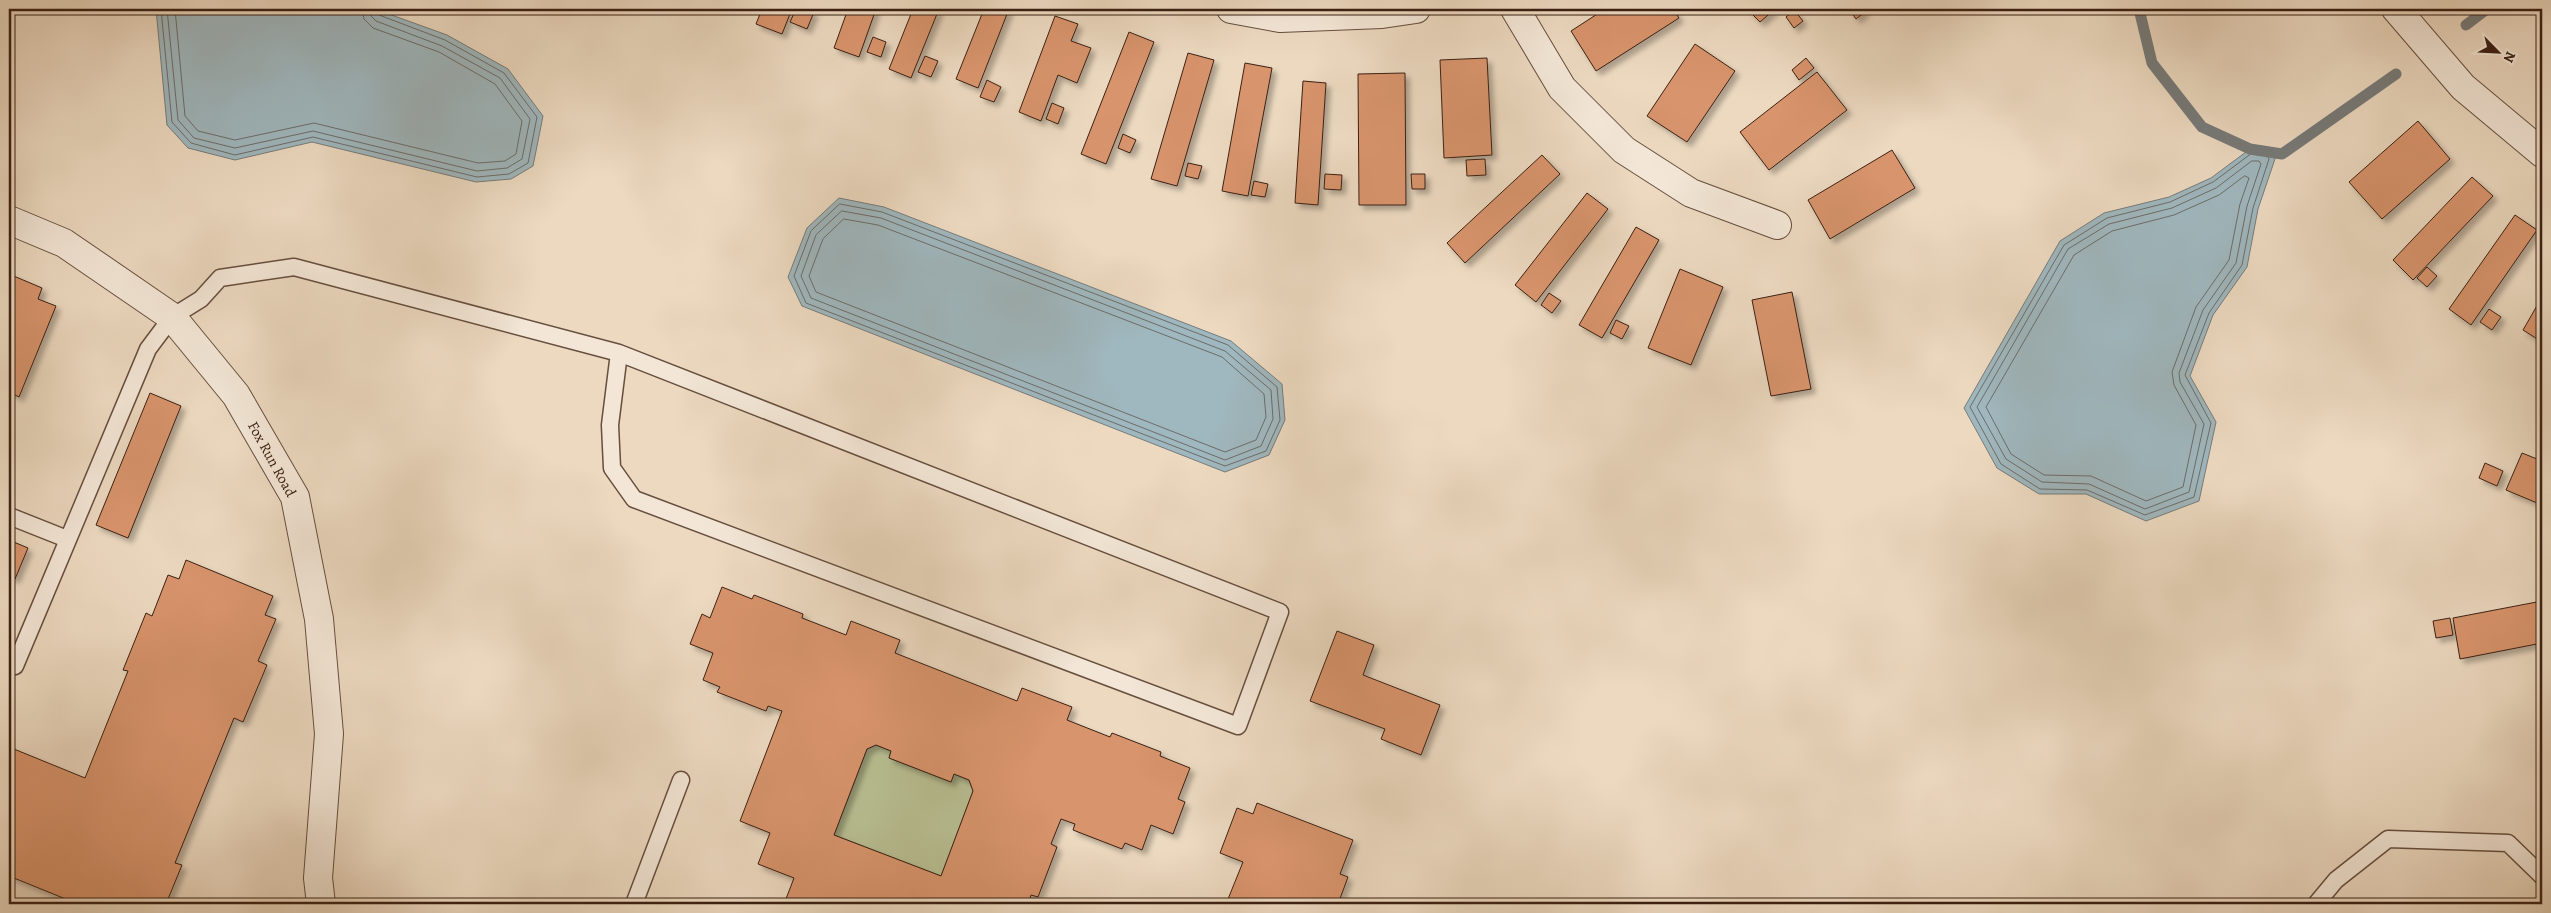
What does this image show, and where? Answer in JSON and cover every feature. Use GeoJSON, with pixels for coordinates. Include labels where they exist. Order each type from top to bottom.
{"type":"FeatureCollection","features":[{"type":"Feature","properties":{"kind":"street"},"geometry":{"type":"LineString","coordinates":[[1231,9],[1280,18],[1382,14],[1416,9]]}},
{"type":"Feature","properties":{"kind":"street"},"geometry":{"type":"LineString","coordinates":[[1515,9],[1562,88],[1624,150],[1692,192],[1777,224]]}},
{"type":"Feature","properties":{"kind":"street"},"geometry":{"type":"LineString","coordinates":[[2396,9],[2462,87],[2542,153]]}},
{"type":"Feature","properties":{"kind":"street","name":"Fox Run Road"},"geometry":{"type":"LineString","coordinates":[[9,220],[64,243],[172,317],[236,395],[295,497],[319,620],[329,734],[318,878],[320,904]]}},
{"type":"Feature","properties":{"kind":"lane"},"geometry":{"type":"LineString","coordinates":[[9,664],[15,666],[148,348],[172,317],[201,299],[220,278],[294,267],[619,353],[1280,612],[1238,726],[634,499],[612,468],[610,425],[619,353]]}},
{"type":"Feature","properties":{"kind":"lane"},"geometry":{"type":"LineString","coordinates":[[9,516],[67,539]]}},
{"type":"Feature","properties":{"kind":"lane"},"geometry":{"type":"LineString","coordinates":[[634,904],[681,780]]}},
{"type":"Feature","properties":{"kind":"lane"},"geometry":{"type":"LineString","coordinates":[[2316,904],[2336,880],[2388,839],[2508,843],[2542,876]]}},
{"type":"Feature","properties":{"kind":"green space"},"geometry":{"type":"Polygon","coordinates":[[[876,745],[891,751],[889,758],[951,782],[954,774],[969,780],[973,791],[941,876],[834,835],[867,749],[876,745]]]}},
{"type":"Feature","properties":{"kind":"water"},"geometry":{"type":"Polygon","coordinates":[[[156,9],[375,9],[447,35],[508,69],[543,116],[533,166],[511,179],[476,182],[312,142],[235,160],[188,148],[167,125],[156,9]]]}},
{"type":"Feature","properties":{"kind":"water"},"geometry":{"type":"Polygon","coordinates":[[[2250,149],[2277,153],[2258,209],[2247,267],[2213,315],[2190,376],[2216,422],[2199,501],[2146,521],[2086,494],[2039,494],[1997,468],[1964,408],[2060,241],[2104,213],[2169,197],[2211,178],[2250,149]]]}},
{"type":"Feature","properties":{"kind":"water"},"geometry":{"type":"Polygon","coordinates":[[[839,198],[884,207],[1231,341],[1282,384],[1285,420],[1269,455],[1225,472],[802,306],[788,277],[807,228],[839,198]]]}},
{"type":"Feature","properties":{"kind":"building"},"geometry":{"type":"Polygon","coordinates":[[[762,9],[792,9],[782,34],[756,24],[762,9]]]}},
{"type":"Feature","properties":{"kind":"building"},"geometry":{"type":"Polygon","coordinates":[[[796,9],[806,9],[814,12],[807,29],[790,22],[796,9]]]}},
{"type":"Feature","properties":{"kind":"building"},"geometry":{"type":"Polygon","coordinates":[[[848,9],[876,9],[859,57],[834,48],[848,9]]]}},
{"type":"Feature","properties":{"kind":"building"},"geometry":{"type":"Polygon","coordinates":[[[913,9],[939,9],[911,78],[889,69],[913,9]]]}},
{"type":"Feature","properties":{"kind":"building"},"geometry":{"type":"Polygon","coordinates":[[[984,9],[1009,9],[978,88],[956,79],[984,9]]]}},
{"type":"Feature","properties":{"kind":"building"},"geometry":{"type":"Polygon","coordinates":[[[1605,9],[1673,9],[1679,18],[1596,71],[1571,31],[1605,9]]]}},
{"type":"Feature","properties":{"kind":"building"},"geometry":{"type":"Polygon","coordinates":[[[1747,9],[1775,9],[1760,22],[1747,9]]]}},
{"type":"Feature","properties":{"kind":"building"},"geometry":{"type":"Polygon","coordinates":[[[1849,9],[1863,9],[1865,12],[1856,19],[1849,9]]]}},
{"type":"Feature","properties":{"kind":"building"},"geometry":{"type":"Polygon","coordinates":[[[1794,10],[1803,21],[1794,28],[1786,17],[1794,10]]]}},
{"type":"Feature","properties":{"kind":"building"},"geometry":{"type":"Polygon","coordinates":[[[1055,16],[1078,24],[1071,41],[1091,48],[1077,83],[1058,75],[1041,121],[1019,112],[1055,16]]]}},
{"type":"Feature","properties":{"kind":"building"},"geometry":{"type":"Polygon","coordinates":[[[1129,32],[1154,42],[1106,164],[1081,154],[1129,32]]]}},
{"type":"Feature","properties":{"kind":"building"},"geometry":{"type":"Polygon","coordinates":[[[873,37],[886,42],[881,57],[867,52],[873,37]]]}},
{"type":"Feature","properties":{"kind":"building"},"geometry":{"type":"Polygon","coordinates":[[[1695,44],[1735,71],[1687,142],[1647,116],[1695,44]]]}},
{"type":"Feature","properties":{"kind":"building"},"geometry":{"type":"Polygon","coordinates":[[[1188,53],[1214,60],[1177,186],[1151,179],[1188,53]]]}},
{"type":"Feature","properties":{"kind":"building"},"geometry":{"type":"Polygon","coordinates":[[[925,56],[938,61],[931,77],[918,72],[925,56]]]}},
{"type":"Feature","properties":{"kind":"building"},"geometry":{"type":"Polygon","coordinates":[[[1487,58],[1492,155],[1444,158],[1440,60],[1487,58]]]}},
{"type":"Feature","properties":{"kind":"building"},"geometry":{"type":"Polygon","coordinates":[[[1806,58],[1814,68],[1799,80],[1792,70],[1806,58]]]}},
{"type":"Feature","properties":{"kind":"building"},"geometry":{"type":"Polygon","coordinates":[[[1245,63],[1272,68],[1248,196],[1222,191],[1245,63]]]}},
{"type":"Feature","properties":{"kind":"building"},"geometry":{"type":"Polygon","coordinates":[[[1817,72],[1847,110],[1769,170],[1740,132],[1817,72]]]}},
{"type":"Feature","properties":{"kind":"building"},"geometry":{"type":"Polygon","coordinates":[[[1405,73],[1406,205],[1359,205],[1358,74],[1405,73]]]}},
{"type":"Feature","properties":{"kind":"building"},"geometry":{"type":"Polygon","coordinates":[[[987,80],[1001,87],[994,102],[980,97],[987,80]]]}},
{"type":"Feature","properties":{"kind":"building"},"geometry":{"type":"Polygon","coordinates":[[[1303,81],[1326,83],[1318,205],[1295,203],[1303,81]]]}},
{"type":"Feature","properties":{"kind":"building"},"geometry":{"type":"Polygon","coordinates":[[[1052,103],[1064,108],[1058,124],[1046,119],[1052,103]]]}},
{"type":"Feature","properties":{"kind":"building"},"geometry":{"type":"Polygon","coordinates":[[[2418,121],[2450,159],[2382,219],[2349,182],[2418,121]]]}},
{"type":"Feature","properties":{"kind":"building"},"geometry":{"type":"Polygon","coordinates":[[[1123,134],[1136,140],[1130,153],[1118,148],[1123,134]]]}},
{"type":"Feature","properties":{"kind":"building"},"geometry":{"type":"Polygon","coordinates":[[[1892,150],[1915,188],[1830,239],[1808,200],[1892,150]]]}},
{"type":"Feature","properties":{"kind":"building"},"geometry":{"type":"Polygon","coordinates":[[[1542,155],[1560,174],[1465,263],[1447,243],[1542,155]]]}},
{"type":"Feature","properties":{"kind":"building"},"geometry":{"type":"Polygon","coordinates":[[[1485,159],[1486,175],[1467,176],[1466,160],[1485,159]]]}},
{"type":"Feature","properties":{"kind":"building"},"geometry":{"type":"Polygon","coordinates":[[[1188,163],[1202,166],[1198,179],[1185,176],[1188,163]]]}},
{"type":"Feature","properties":{"kind":"building"},"geometry":{"type":"Polygon","coordinates":[[[1325,174],[1342,175],[1341,190],[1324,189],[1325,174]]]}},
{"type":"Feature","properties":{"kind":"building"},"geometry":{"type":"Polygon","coordinates":[[[1411,174],[1425,174],[1425,189],[1412,189],[1411,174]]]}},
{"type":"Feature","properties":{"kind":"building"},"geometry":{"type":"Polygon","coordinates":[[[2472,177],[2493,196],[2413,280],[2393,260],[2472,177]]]}},
{"type":"Feature","properties":{"kind":"building"},"geometry":{"type":"Polygon","coordinates":[[[1254,181],[1268,184],[1265,197],[1251,195],[1254,181]]]}},
{"type":"Feature","properties":{"kind":"building"},"geometry":{"type":"Polygon","coordinates":[[[1587,193],[1608,209],[1536,302],[1515,285],[1587,193]]]}},
{"type":"Feature","properties":{"kind":"building"},"geometry":{"type":"Polygon","coordinates":[[[2515,215],[2537,230],[2471,325],[2449,309],[2515,215]]]}},
{"type":"Feature","properties":{"kind":"building"},"geometry":{"type":"Polygon","coordinates":[[[1636,227],[1659,240],[1602,338],[1579,325],[1636,227]]]}},
{"type":"Feature","properties":{"kind":"building"},"geometry":{"type":"Polygon","coordinates":[[[2427,267],[2437,276],[2427,287],[2417,278],[2427,267]]]}},
{"type":"Feature","properties":{"kind":"building"},"geometry":{"type":"Polygon","coordinates":[[[1680,269],[1723,287],[1691,365],[1648,348],[1680,269]]]}},
{"type":"Feature","properties":{"kind":"building"},"geometry":{"type":"Polygon","coordinates":[[[9,274],[42,288],[38,299],[56,306],[19,397],[9,392],[9,274]]]}},
{"type":"Feature","properties":{"kind":"building"},"geometry":{"type":"Polygon","coordinates":[[[1792,292],[1811,389],[1771,396],[1752,300],[1792,292]]]}},
{"type":"Feature","properties":{"kind":"building"},"geometry":{"type":"Polygon","coordinates":[[[1549,293],[1561,301],[1552,313],[1541,305],[1549,293]]]}},
{"type":"Feature","properties":{"kind":"building"},"geometry":{"type":"Polygon","coordinates":[[[2542,297],[2542,342],[2523,330],[2542,297]]]}},
{"type":"Feature","properties":{"kind":"building"},"geometry":{"type":"Polygon","coordinates":[[[2489,309],[2501,317],[2492,330],[2480,322],[2489,309]]]}},
{"type":"Feature","properties":{"kind":"building"},"geometry":{"type":"Polygon","coordinates":[[[1616,320],[1629,326],[1622,339],[1610,333],[1616,320]]]}},
{"type":"Feature","properties":{"kind":"building"},"geometry":{"type":"Polygon","coordinates":[[[150,393],[181,406],[128,538],[96,525],[150,393]]]}},
{"type":"Feature","properties":{"kind":"building"},"geometry":{"type":"Polygon","coordinates":[[[2522,453],[2542,461],[2542,505],[2506,490],[2522,453]]]}},
{"type":"Feature","properties":{"kind":"building"},"geometry":{"type":"Polygon","coordinates":[[[2485,463],[2503,471],[2497,486],[2479,478],[2485,463]]]}},
{"type":"Feature","properties":{"kind":"building"},"geometry":{"type":"Polygon","coordinates":[[[9,540],[28,548],[15,579],[9,576],[9,540]]]}},
{"type":"Feature","properties":{"kind":"building"},"geometry":{"type":"Polygon","coordinates":[[[186,560],[273,596],[265,615],[276,619],[258,661],[267,665],[243,722],[234,718],[175,863],[182,865],[166,904],[78,904],[9,876],[9,747],[85,778],[128,671],[123,670],[146,613],[152,616],[168,575],[179,579],[186,560]]]}},
{"type":"Feature","properties":{"kind":"building"},"geometry":{"type":"Polygon","coordinates":[[[722,587],[752,599],[754,595],[803,614],[802,618],[846,635],[851,621],[900,640],[895,653],[1017,701],[1022,688],[1072,707],[1067,720],[1110,737],[1112,733],[1161,752],[1160,756],[1190,768],[1178,799],[1185,802],[1173,834],[1151,825],[1142,850],[1125,843],[1122,849],[1073,830],[1075,824],[1061,819],[1051,844],[1057,847],[1038,897],[1031,895],[1028,904],[784,904],[794,878],[758,864],[770,833],[740,821],[782,711],[768,706],[766,711],[717,692],[720,687],[703,680],[713,653],[690,644],[702,614],[710,618],[722,587]],[[876,745],[867,749],[834,835],[941,876],[973,791],[969,780],[954,774],[951,782],[889,758],[891,751],[876,745]]]}},
{"type":"Feature","properties":{"kind":"building"},"geometry":{"type":"Polygon","coordinates":[[[2542,601],[2542,643],[2460,659],[2453,618],[2542,601]]]}},
{"type":"Feature","properties":{"kind":"building"},"geometry":{"type":"Polygon","coordinates":[[[2450,618],[2453,635],[2436,638],[2433,621],[2450,618]]]}},
{"type":"Feature","properties":{"kind":"building"},"geometry":{"type":"Polygon","coordinates":[[[1337,631],[1374,645],[1363,675],[1440,705],[1421,755],[1381,739],[1385,729],[1310,701],[1337,631]]]}},
{"type":"Feature","properties":{"kind":"building"},"geometry":{"type":"Polygon","coordinates":[[[1257,803],[1353,840],[1340,874],[1348,877],[1338,904],[1226,904],[1243,862],[1220,853],[1237,808],[1253,814],[1257,803]]]}},
{"type":"Feature","properties":{"kind":"waterway"},"geometry":{"type":"LineString","coordinates":[[2139,9],[2152,63],[2202,127],[2250,149],[2282,154],[2396,74]]}},
{"type":"Feature","properties":{"kind":"waterway"},"geometry":{"type":"LineString","coordinates":[[2466,25],[2487,9]]}}]}
